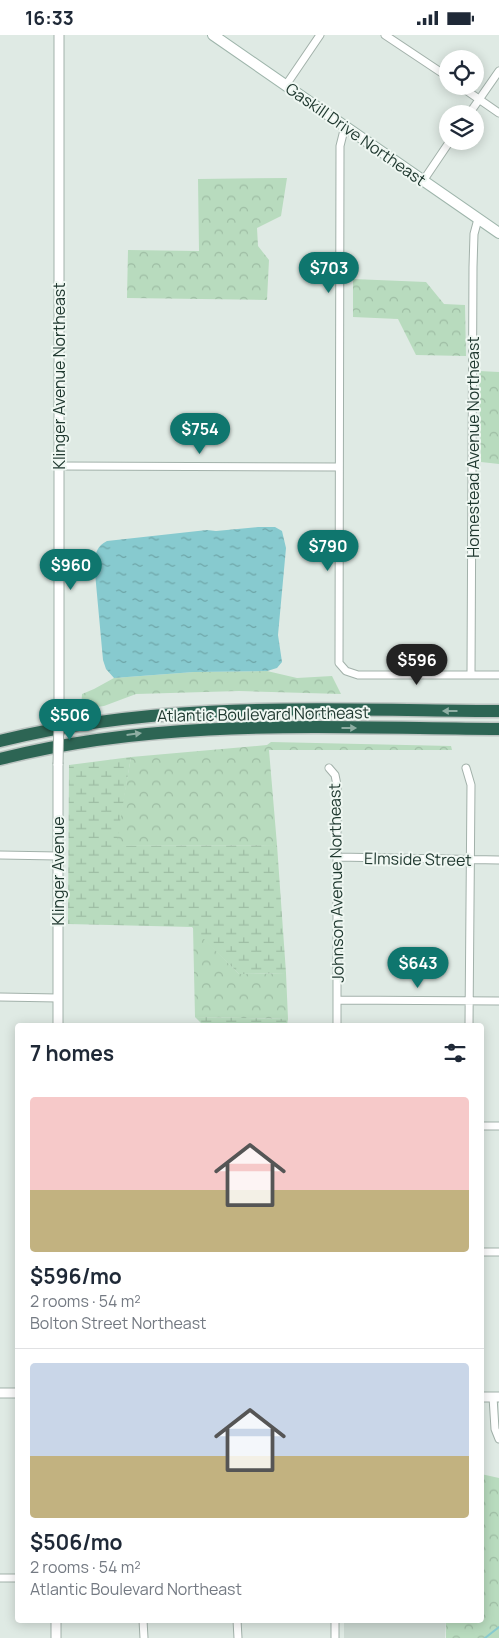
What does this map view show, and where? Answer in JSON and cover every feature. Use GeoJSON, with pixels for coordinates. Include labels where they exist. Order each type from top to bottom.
{"type":"FeatureCollection","features":[{"type":"Feature","properties":{"kind":"highway","name":"Atlantic Boulevard Northeast"},"geometry":{"type":"LineString","coordinates":[[0,741],[105,721],[193,711],[246,709],[499,711]]}},
{"type":"Feature","properties":{"kind":"highway","name":"Atlantic Boulevard Northeast"},"geometry":{"type":"LineString","coordinates":[[0,759],[111,737],[192,729],[256,727],[499,729]]}},
{"type":"Feature","properties":{"kind":"main road","name":"Gaskill Drive Northeast"},"geometry":{"type":"LineString","coordinates":[[213,35],[499,233]]}},
{"type":"Feature","properties":{"kind":"street","name":"Klinger Avenue Northeast"},"geometry":{"type":"LineString","coordinates":[[58,35],[59,717]]}},
{"type":"Feature","properties":{"kind":"street"},"geometry":{"type":"LineString","coordinates":[[286,85],[320,35]]}},
{"type":"Feature","properties":{"kind":"street"},"geometry":{"type":"LineString","coordinates":[[385,35],[439,71]]}},
{"type":"Feature","properties":{"kind":"street"},"geometry":{"type":"LineString","coordinates":[[475,105],[499,71]]}},
{"type":"Feature","properties":{"kind":"street"},"geometry":{"type":"LineString","coordinates":[[472,95],[499,113]]}},
{"type":"Feature","properties":{"kind":"street"},"geometry":{"type":"LineString","coordinates":[[345,127],[340,145],[338,655],[342,669],[358,675],[499,675]]}},
{"type":"Feature","properties":{"kind":"street"},"geometry":{"type":"LineString","coordinates":[[423,181],[444,150]]}},
{"type":"Feature","properties":{"kind":"street","name":"Homestead Avenue Northeast"},"geometry":{"type":"LineString","coordinates":[[471,675],[473,267],[474,234],[478,219]]}},
{"type":"Feature","properties":{"kind":"street"},"geometry":{"type":"LineString","coordinates":[[60,465],[339,467]]}},
{"type":"Feature","properties":{"kind":"street","name":"Klinger Avenue"},"geometry":{"type":"LineString","coordinates":[[58,1023],[59,717]]}},
{"type":"Feature","properties":{"kind":"street","name":"Johnson Avenue Northeast"},"geometry":{"type":"LineString","coordinates":[[329,768],[335,775],[337,785],[337,1023]]}},
{"type":"Feature","properties":{"kind":"street"},"geometry":{"type":"LineString","coordinates":[[466,768],[471,785],[469,1023]]}},
{"type":"Feature","properties":{"kind":"street"},"geometry":{"type":"LineString","coordinates":[[0,855],[58,856]]}},
{"type":"Feature","properties":{"kind":"street","name":"Elmside Street"},"geometry":{"type":"LineString","coordinates":[[337,857],[499,860]]}},
{"type":"Feature","properties":{"kind":"street"},"geometry":{"type":"LineString","coordinates":[[0,997],[58,998]]}},
{"type":"Feature","properties":{"kind":"street"},"geometry":{"type":"LineString","coordinates":[[337,1000],[499,1001]]}},
{"type":"Feature","properties":{"kind":"street"},"geometry":{"type":"LineString","coordinates":[[484,1126],[499,1126]]}},
{"type":"Feature","properties":{"kind":"street"},"geometry":{"type":"LineString","coordinates":[[484,1252],[499,1252]]}},
{"type":"Feature","properties":{"kind":"street"},"geometry":{"type":"LineString","coordinates":[[0,1393],[15,1393]]}},
{"type":"Feature","properties":{"kind":"street"},"geometry":{"type":"LineString","coordinates":[[496,1397],[495,1429],[499,1439]]}},
{"type":"Feature","properties":{"kind":"street"},"geometry":{"type":"LineString","coordinates":[[0,1578],[15,1578]]}},
{"type":"Feature","properties":{"kind":"street"},"geometry":{"type":"LineString","coordinates":[[56,1623],[56,1638]]}},
{"type":"Feature","properties":{"kind":"street"},"geometry":{"type":"LineString","coordinates":[[144,1623],[144,1638]]}},
{"type":"Feature","properties":{"kind":"street"},"geometry":{"type":"LineString","coordinates":[[238,1623],[238,1638]]}},
{"type":"Feature","properties":{"kind":"street"},"geometry":{"type":"LineString","coordinates":[[335,1623],[335,1638]]}},
{"type":"Feature","properties":{"kind":"shaded area"},"geometry":{"type":"Polygon","coordinates":[[[344,1623],[446,1623],[445,1638],[344,1638],[344,1623]]]}},
{"type":"Feature","properties":{"kind":"green space"},"geometry":{"type":"Polygon","coordinates":[[[287,178],[281,216],[257,228],[258,246],[269,260],[267,300],[127,298],[128,250],[199,251],[198,179],[287,178]]]}},
{"type":"Feature","properties":{"kind":"green space"},"geometry":{"type":"Polygon","coordinates":[[[353,279],[426,282],[444,304],[465,305],[466,356],[416,355],[398,319],[353,317],[353,279]]]}},
{"type":"Feature","properties":{"kind":"green space"},"geometry":{"type":"Polygon","coordinates":[[[479,371],[499,372],[499,464],[481,462],[479,371]]]}},
{"type":"Feature","properties":{"kind":"green space"},"geometry":{"type":"Polygon","coordinates":[[[267,671],[297,678],[332,676],[341,694],[239,691],[136,694],[104,706],[81,709],[82,694],[114,678],[194,672],[267,671]]]}},
{"type":"Feature","properties":{"kind":"green space"},"geometry":{"type":"Polygon","coordinates":[[[271,742],[451,746],[452,750],[269,750],[277,845],[115,846],[131,757],[267,745],[271,742]]]}},
{"type":"Feature","properties":{"kind":"green space"},"geometry":{"type":"Polygon","coordinates":[[[131,757],[116,846],[277,845],[286,973],[239,974],[192,927],[68,924],[69,765],[131,757]]]}},
{"type":"Feature","properties":{"kind":"green space"},"geometry":{"type":"Polygon","coordinates":[[[193,927],[239,974],[286,973],[288,1019],[195,1017],[193,927]]]}},
{"type":"Feature","properties":{"kind":"green space"},"geometry":{"type":"Polygon","coordinates":[[[195,1017],[288,1019],[287,1023],[201,1023],[195,1017]]]}},
{"type":"Feature","properties":{"kind":"green space"},"geometry":{"type":"Polygon","coordinates":[[[484,1475],[499,1478],[499,1638],[446,1638],[446,1623],[484,1623],[484,1475]]]}},
{"type":"Feature","properties":{"kind":"water"},"geometry":{"type":"Polygon","coordinates":[[[275,527],[282,531],[286,548],[278,635],[282,662],[277,668],[267,671],[194,672],[114,678],[106,669],[103,660],[94,562],[99,547],[107,541],[207,530],[216,531],[275,527]]]}},
{"type":"Feature","properties":{"kind":"waterway"},"geometry":{"type":"LineString","coordinates":[[485,1638],[499,1627]]}}]}
